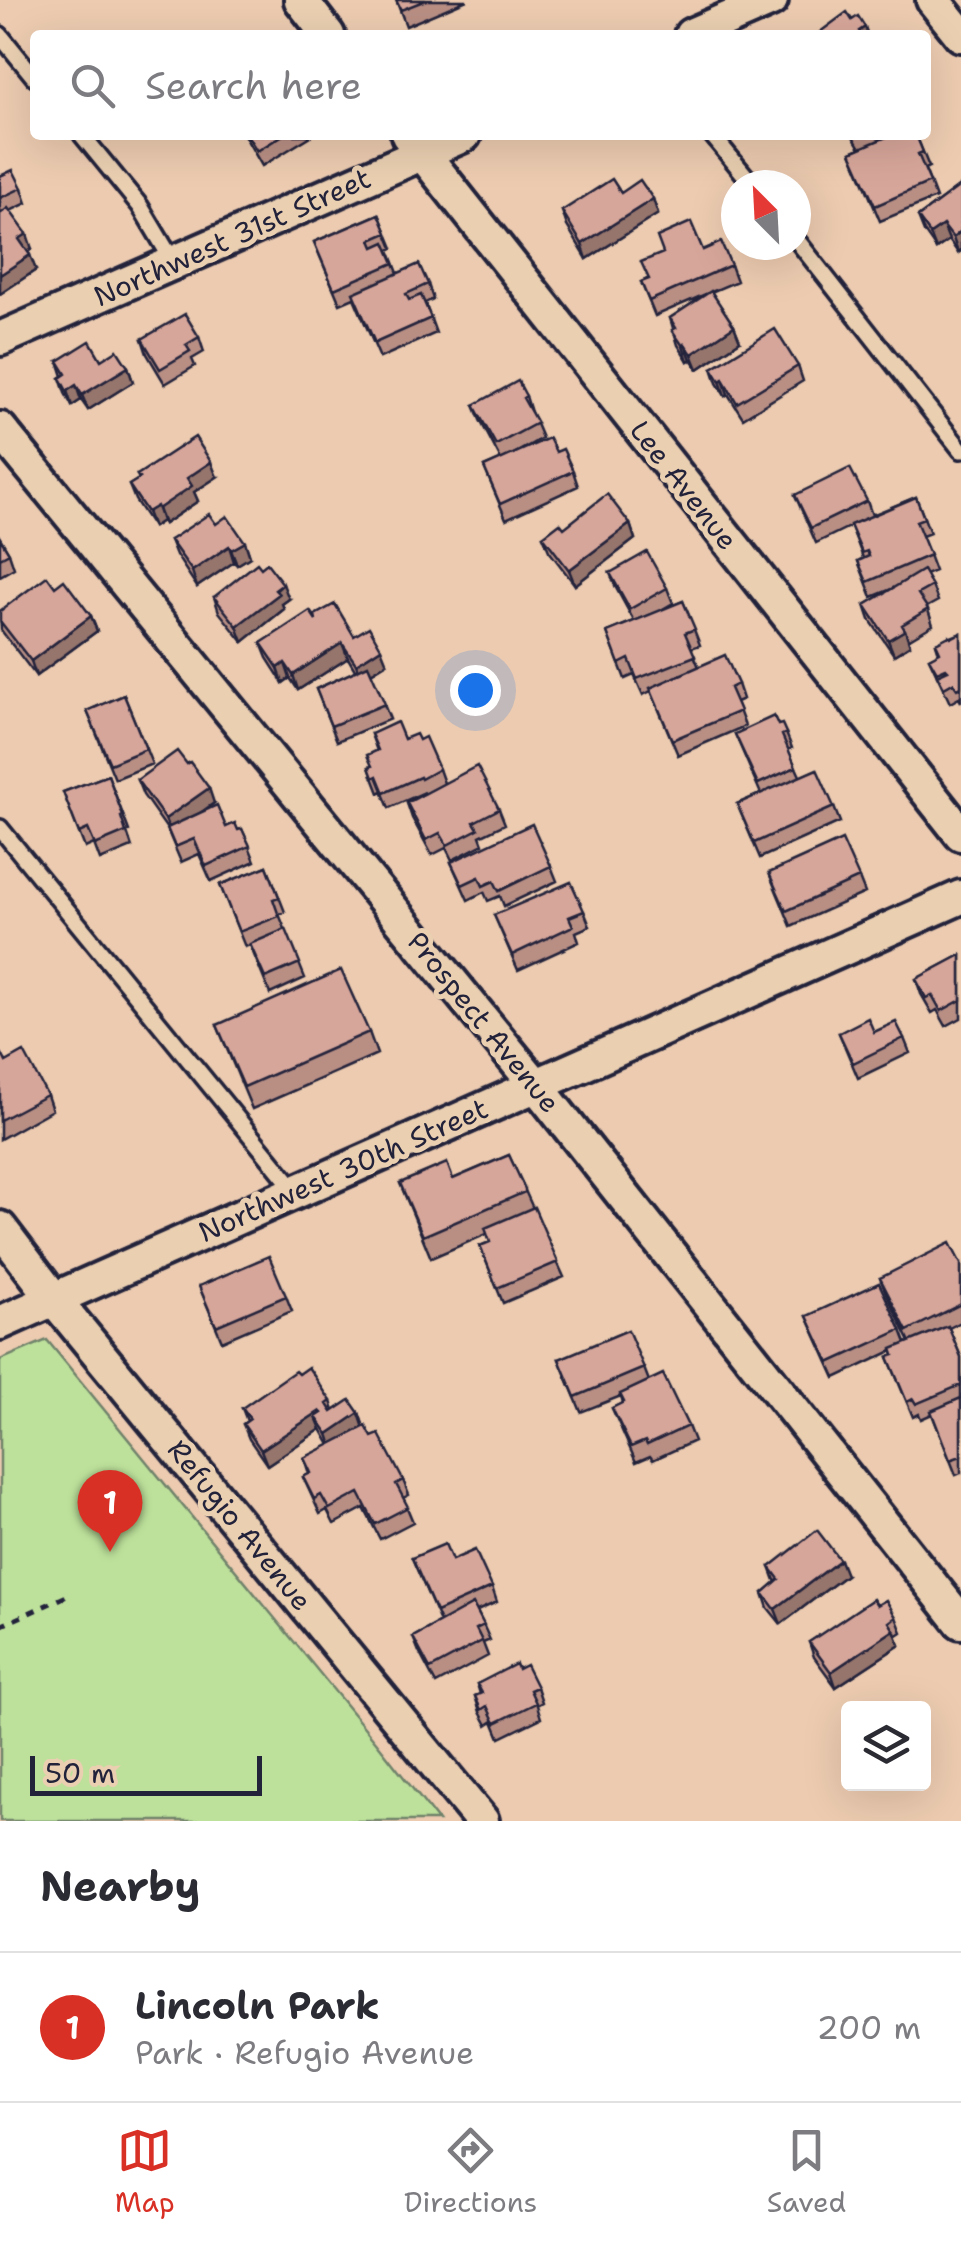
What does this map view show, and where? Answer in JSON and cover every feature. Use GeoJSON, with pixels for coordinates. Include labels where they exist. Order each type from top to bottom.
{"type":"FeatureCollection","features":[{"type":"Feature","properties":{"kind":"street"},"geometry":{"type":"LineString","coordinates":[[300,0],[324,30]]}},
{"type":"Feature","properties":{"kind":"street"},"geometry":{"type":"LineString","coordinates":[[702,30],[771,0]]}},
{"type":"Feature","properties":{"kind":"street"},"geometry":{"type":"LineString","coordinates":[[933,0],[961,35]]}},
{"type":"Feature","properties":{"kind":"street","name":"Northwest 31st Street"},"geometry":{"type":"LineString","coordinates":[[0,339],[174,262],[415,144]]}},
{"type":"Feature","properties":{"kind":"street","name":"Lee Avenue"},"geometry":{"type":"LineString","coordinates":[[415,144],[961,834]]}},
{"type":"Feature","properties":{"kind":"street","name":"Prospect Avenue"},"geometry":{"type":"LineString","coordinates":[[0,428],[535,1084],[961,1622]]}},
{"type":"Feature","properties":{"kind":"street","name":"Northwest 30th Street"},"geometry":{"type":"LineString","coordinates":[[0,1322],[961,898]]}},
{"type":"Feature","properties":{"kind":"street","name":"Refugio Avenue"},"geometry":{"type":"LineString","coordinates":[[0,1228],[482,1821]]}},
{"type":"Feature","properties":{"kind":"lane"},"geometry":{"type":"LineString","coordinates":[[0,35],[30,72]]}},
{"type":"Feature","properties":{"kind":"lane"},"geometry":{"type":"LineString","coordinates":[[86,140],[140,206],[174,262]]}},
{"type":"Feature","properties":{"kind":"lane"},"geometry":{"type":"LineString","coordinates":[[716,140],[741,170]]}},
{"type":"Feature","properties":{"kind":"lane"},"geometry":{"type":"LineString","coordinates":[[811,258],[961,450]]}},
{"type":"Feature","properties":{"kind":"lane"},"geometry":{"type":"LineString","coordinates":[[0,828],[296,1191]]}},
{"type":"Feature","properties":{"kind":"path"},"geometry":{"type":"LineString","coordinates":[[0,1626],[69,1595]]}},
{"type":"Feature","properties":{"kind":"green space"},"geometry":{"type":"Polygon","coordinates":[[[47,1340],[438,1821],[0,1821],[0,1360],[47,1340]]]}},
{"type":"Feature","properties":{"kind":"building"},"geometry":{"type":"Polygon","coordinates":[[[396,0],[426,0],[401,10],[396,0]]]}},
{"type":"Feature","properties":{"kind":"building"},"geometry":{"type":"Polygon","coordinates":[[[847,12],[852,20],[858,16],[865,27],[860,30],[823,30],[847,12]]]}},
{"type":"Feature","properties":{"kind":"building"},"geometry":{"type":"Polygon","coordinates":[[[250,140],[275,140],[257,151],[250,140]]]}},
{"type":"Feature","properties":{"kind":"building"},"geometry":{"type":"Polygon","coordinates":[[[879,140],[918,140],[923,152],[918,154],[930,182],[875,206],[851,152],[879,140]]]}},
{"type":"Feature","properties":{"kind":"building"},"geometry":{"type":"Polygon","coordinates":[[[13,170],[22,188],[0,198],[0,176],[13,170]]]}},
{"type":"Feature","properties":{"kind":"building"},"geometry":{"type":"Polygon","coordinates":[[[612,179],[621,193],[640,180],[653,199],[582,244],[562,211],[612,179]]]}},
{"type":"Feature","properties":{"kind":"building"},"geometry":{"type":"Polygon","coordinates":[[[961,185],[961,231],[953,238],[943,225],[930,234],[918,217],[961,185]]]}},
{"type":"Feature","properties":{"kind":"building"},"geometry":{"type":"Polygon","coordinates":[[[8,208],[27,234],[19,239],[30,255],[0,275],[0,214],[8,208]]]}},
{"type":"Feature","properties":{"kind":"building"},"geometry":{"type":"Polygon","coordinates":[[[379,214],[387,233],[371,240],[374,247],[385,242],[394,263],[334,289],[314,242],[379,214]]]}},
{"type":"Feature","properties":{"kind":"building"},"geometry":{"type":"Polygon","coordinates":[[[691,222],[703,250],[721,242],[721,260],[729,260],[731,265],[649,301],[641,282],[649,279],[641,262],[663,253],[657,237],[691,222]]]}},
{"type":"Feature","properties":{"kind":"building"},"geometry":{"type":"Polygon","coordinates":[[[419,264],[428,284],[406,294],[409,300],[421,295],[431,318],[375,343],[353,293],[419,264]]]}},
{"type":"Feature","properties":{"kind":"building"},"geometry":{"type":"Polygon","coordinates":[[[711,291],[734,326],[692,354],[672,330],[676,328],[670,318],[711,291]]]}},
{"type":"Feature","properties":{"kind":"building"},"geometry":{"type":"Polygon","coordinates":[[[185,314],[199,337],[186,345],[190,351],[160,369],[142,339],[185,314]]]}},
{"type":"Feature","properties":{"kind":"building"},"geometry":{"type":"Polygon","coordinates":[[[775,329],[798,366],[737,403],[712,368],[775,329]]]}},
{"type":"Feature","properties":{"kind":"building"},"geometry":{"type":"Polygon","coordinates":[[[90,341],[101,360],[117,350],[128,367],[82,395],[76,385],[67,391],[60,378],[66,374],[58,361],[90,341]]]}},
{"type":"Feature","properties":{"kind":"building"},"geometry":{"type":"Polygon","coordinates":[[[518,381],[537,423],[496,445],[474,405],[518,381]]]}},
{"type":"Feature","properties":{"kind":"building"},"geometry":{"type":"Polygon","coordinates":[[[195,437],[211,462],[187,478],[192,486],[147,512],[129,485],[140,478],[137,475],[195,437]]]}},
{"type":"Feature","properties":{"kind":"building"},"geometry":{"type":"Polygon","coordinates":[[[549,438],[556,452],[563,449],[573,471],[500,504],[484,467],[549,438]]]}},
{"type":"Feature","properties":{"kind":"building"},"geometry":{"type":"Polygon","coordinates":[[[850,468],[867,501],[811,528],[795,495],[850,468]]]}},
{"type":"Feature","properties":{"kind":"building"},"geometry":{"type":"Polygon","coordinates":[[[607,494],[630,524],[569,570],[543,536],[560,523],[564,528],[607,494]]]}},
{"type":"Feature","properties":{"kind":"building"},"geometry":{"type":"Polygon","coordinates":[[[916,497],[924,518],[916,521],[930,555],[867,582],[858,561],[869,556],[867,551],[862,553],[850,525],[916,497]]]}},
{"type":"Feature","properties":{"kind":"building"},"geometry":{"type":"Polygon","coordinates":[[[209,514],[216,524],[227,516],[245,542],[231,550],[229,546],[192,571],[170,540],[209,514]]]}},
{"type":"Feature","properties":{"kind":"building"},"geometry":{"type":"Polygon","coordinates":[[[0,538],[9,553],[0,558],[0,538]]]}},
{"type":"Feature","properties":{"kind":"building"},"geometry":{"type":"Polygon","coordinates":[[[647,552],[667,588],[630,609],[610,573],[647,552]]]}},
{"type":"Feature","properties":{"kind":"building"},"geometry":{"type":"Polygon","coordinates":[[[257,563],[261,568],[267,563],[283,584],[275,590],[279,594],[237,626],[214,597],[257,563]]]}},
{"type":"Feature","properties":{"kind":"building"},"geometry":{"type":"Polygon","coordinates":[[[923,570],[932,586],[918,594],[928,609],[902,625],[905,630],[888,640],[865,605],[923,570]]]}},
{"type":"Feature","properties":{"kind":"building"},"geometry":{"type":"Polygon","coordinates":[[[47,576],[55,587],[64,580],[91,616],[31,661],[0,621],[0,611],[47,576]]]}},
{"type":"Feature","properties":{"kind":"building"},"geometry":{"type":"Polygon","coordinates":[[[683,601],[695,629],[685,633],[695,656],[637,679],[629,659],[619,664],[607,632],[683,601]]]}},
{"type":"Feature","properties":{"kind":"building"},"geometry":{"type":"Polygon","coordinates":[[[335,604],[354,636],[369,627],[381,648],[356,664],[342,643],[293,675],[285,663],[278,668],[261,643],[310,611],[316,620],[315,615],[335,604]]]}},
{"type":"Feature","properties":{"kind":"building"},"geometry":{"type":"Polygon","coordinates":[[[961,633],[961,687],[957,689],[953,683],[944,688],[937,675],[948,670],[937,672],[929,658],[940,652],[936,643],[961,633]]]}},
{"type":"Feature","properties":{"kind":"building"},"geometry":{"type":"Polygon","coordinates":[[[725,655],[738,684],[730,688],[740,711],[672,740],[650,688],[725,655]]]}},
{"type":"Feature","properties":{"kind":"building"},"geometry":{"type":"Polygon","coordinates":[[[368,665],[385,704],[331,726],[316,689],[368,665]]]}},
{"type":"Feature","properties":{"kind":"building"},"geometry":{"type":"Polygon","coordinates":[[[124,695],[146,749],[110,764],[87,711],[124,695]]]}},
{"type":"Feature","properties":{"kind":"building"},"geometry":{"type":"Polygon","coordinates":[[[774,716],[786,733],[782,735],[796,767],[758,784],[735,734],[774,716]]]}},
{"type":"Feature","properties":{"kind":"building"},"geometry":{"type":"Polygon","coordinates":[[[397,722],[404,739],[416,734],[419,740],[425,737],[439,769],[384,793],[377,776],[373,778],[367,755],[378,750],[371,734],[397,722]]]}},
{"type":"Feature","properties":{"kind":"building"},"geometry":{"type":"Polygon","coordinates":[[[177,751],[209,788],[165,819],[137,780],[177,751]]]}},
{"type":"Feature","properties":{"kind":"building"},"geometry":{"type":"Polygon","coordinates":[[[477,766],[499,809],[474,822],[478,829],[447,845],[440,833],[426,840],[407,803],[477,766]]]}},
{"type":"Feature","properties":{"kind":"building"},"geometry":{"type":"Polygon","coordinates":[[[817,769],[834,807],[754,843],[737,804],[817,769]]]}},
{"type":"Feature","properties":{"kind":"building"},"geometry":{"type":"Polygon","coordinates":[[[108,775],[126,832],[95,845],[88,829],[79,833],[63,792],[108,775]]]}},
{"type":"Feature","properties":{"kind":"building"},"geometry":{"type":"Polygon","coordinates":[[[217,805],[226,827],[235,823],[250,846],[206,866],[194,839],[175,847],[167,828],[217,805]]]}},
{"type":"Feature","properties":{"kind":"building"},"geometry":{"type":"Polygon","coordinates":[[[532,824],[551,866],[499,891],[494,881],[483,886],[479,877],[462,885],[451,862],[532,824]]]}},
{"type":"Feature","properties":{"kind":"building"},"geometry":{"type":"Polygon","coordinates":[[[842,840],[859,878],[786,911],[769,873],[842,840]]]}},
{"type":"Feature","properties":{"kind":"building"},"geometry":{"type":"Polygon","coordinates":[[[267,866],[279,897],[273,899],[279,916],[239,932],[220,885],[267,866]]]}},
{"type":"Feature","properties":{"kind":"building"},"geometry":{"type":"Polygon","coordinates":[[[571,882],[584,911],[569,917],[573,926],[512,955],[494,915],[571,882]]]}},
{"type":"Feature","properties":{"kind":"building"},"geometry":{"type":"Polygon","coordinates":[[[286,929],[300,963],[265,978],[250,944],[286,929]]]}},
{"type":"Feature","properties":{"kind":"building"},"geometry":{"type":"Polygon","coordinates":[[[961,955],[961,1000],[941,1011],[932,995],[926,998],[916,979],[961,955]]]}},
{"type":"Feature","properties":{"kind":"building"},"geometry":{"type":"Polygon","coordinates":[[[341,970],[369,1032],[244,1087],[217,1025],[341,970]]]}},
{"type":"Feature","properties":{"kind":"building"},"geometry":{"type":"Polygon","coordinates":[[[868,1018],[874,1032],[896,1022],[904,1038],[853,1063],[839,1033],[868,1018]]]}},
{"type":"Feature","properties":{"kind":"building"},"geometry":{"type":"Polygon","coordinates":[[[24,1052],[47,1095],[0,1120],[0,1056],[6,1062],[24,1052]]]}},
{"type":"Feature","properties":{"kind":"building"},"geometry":{"type":"Polygon","coordinates":[[[509,1155],[525,1192],[423,1236],[400,1183],[447,1163],[453,1179],[509,1155]]]}},
{"type":"Feature","properties":{"kind":"building"},"geometry":{"type":"Polygon","coordinates":[[[534,1207],[558,1262],[497,1288],[480,1246],[490,1242],[485,1228],[534,1207]]]}},
{"type":"Feature","properties":{"kind":"building"},"geometry":{"type":"Polygon","coordinates":[[[950,1243],[961,1264],[961,1304],[907,1331],[880,1278],[950,1243]]]}},
{"type":"Feature","properties":{"kind":"building"},"geometry":{"type":"Polygon","coordinates":[[[269,1256],[286,1296],[216,1326],[199,1286],[269,1256]]]}},
{"type":"Feature","properties":{"kind":"building"},"geometry":{"type":"Polygon","coordinates":[[[879,1283],[901,1330],[829,1363],[807,1316],[879,1283]]]}},
{"type":"Feature","properties":{"kind":"building"},"geometry":{"type":"Polygon","coordinates":[[[948,1326],[961,1357],[961,1385],[916,1404],[913,1399],[907,1402],[888,1357],[894,1355],[892,1349],[948,1326]]]}},
{"type":"Feature","properties":{"kind":"building"},"geometry":{"type":"Polygon","coordinates":[[[628,1330],[644,1368],[575,1397],[559,1359],[628,1330]]]}},
{"type":"Feature","properties":{"kind":"building"},"geometry":{"type":"Polygon","coordinates":[[[308,1367],[331,1401],[327,1404],[332,1412],[350,1400],[359,1413],[328,1434],[316,1417],[320,1411],[261,1450],[243,1424],[250,1419],[242,1408],[295,1371],[298,1374],[308,1367]]]}},
{"type":"Feature","properties":{"kind":"building"},"geometry":{"type":"Polygon","coordinates":[[[663,1374],[688,1426],[647,1445],[645,1441],[631,1447],[612,1408],[624,1402],[620,1394],[663,1374]]]}},
{"type":"Feature","properties":{"kind":"building"},"geometry":{"type":"Polygon","coordinates":[[[961,1398],[961,1456],[950,1460],[931,1411],[961,1398]]]}},
{"type":"Feature","properties":{"kind":"building"},"geometry":{"type":"Polygon","coordinates":[[[366,1426],[372,1437],[379,1434],[403,1480],[396,1484],[408,1507],[375,1524],[359,1493],[329,1509],[321,1495],[314,1499],[303,1477],[311,1473],[304,1458],[366,1426]]]}},
{"type":"Feature","properties":{"kind":"building"},"geometry":{"type":"Polygon","coordinates":[[[817,1530],[840,1560],[775,1609],[763,1593],[779,1579],[770,1567],[817,1530]]]}},
{"type":"Feature","properties":{"kind":"building"},"geometry":{"type":"Polygon","coordinates":[[[445,1544],[452,1560],[475,1550],[492,1587],[436,1612],[412,1558],[445,1544]]]}},
{"type":"Feature","properties":{"kind":"building"},"geometry":{"type":"Polygon","coordinates":[[[873,1599],[877,1605],[886,1600],[896,1617],[889,1622],[894,1630],[831,1672],[809,1642],[873,1599]]]}},
{"type":"Feature","properties":{"kind":"building"},"geometry":{"type":"Polygon","coordinates":[[[473,1604],[484,1625],[476,1629],[482,1641],[430,1669],[413,1637],[473,1604]]]}},
{"type":"Feature","properties":{"kind":"building"},"geometry":{"type":"Polygon","coordinates":[[[516,1664],[518,1669],[526,1665],[537,1687],[530,1690],[536,1703],[495,1723],[487,1706],[481,1710],[475,1696],[482,1693],[477,1684],[516,1664]]]}},
{"type":"Feature","properties":{"kind":"place","name":"Lincoln Park"},"geometry":{"type":"Point","coordinates":[110,1552]}}]}
